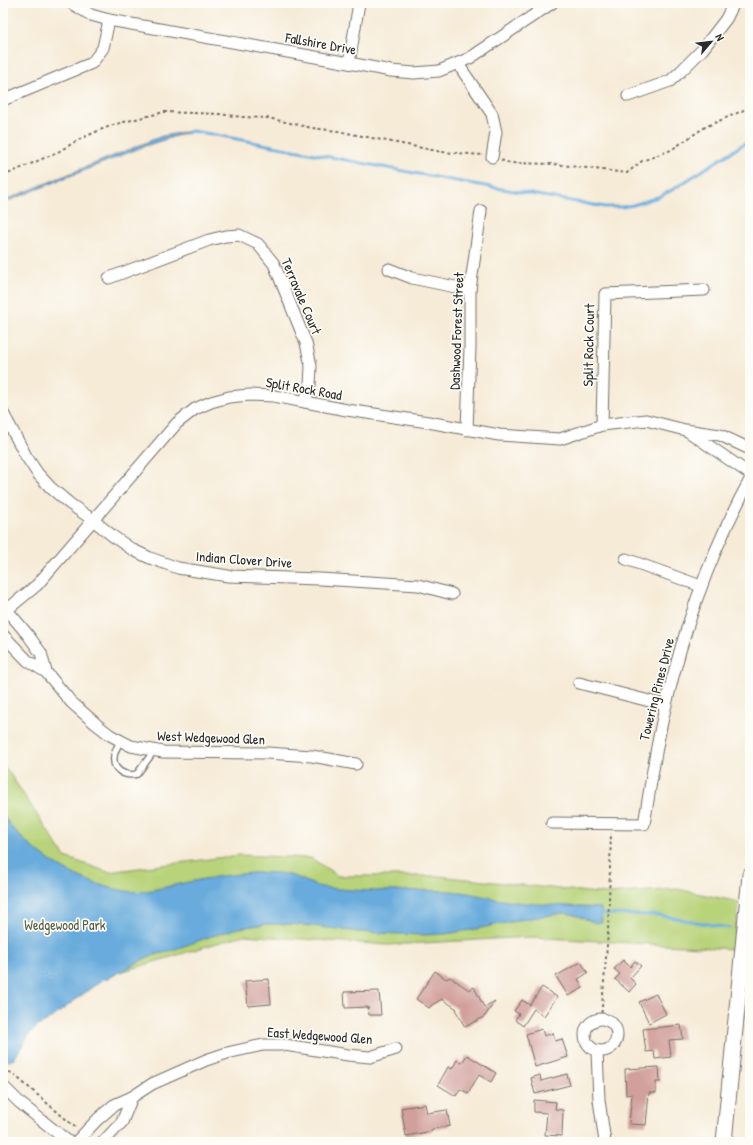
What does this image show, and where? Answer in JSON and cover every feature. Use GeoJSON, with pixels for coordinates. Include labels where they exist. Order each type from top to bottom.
{"type":"FeatureCollection","features":[{"type":"Feature","properties":{"kind":"main road"},"geometry":{"type":"LineString","coordinates":[[724,1142],[750,875]]}},
{"type":"Feature","properties":{"kind":"street","name":"Fallshire Drive"},"geometry":{"type":"LineString","coordinates":[[71,3],[91,15],[108,20],[349,64],[414,73],[439,71],[470,58],[552,3]]}},
{"type":"Feature","properties":{"kind":"street"},"geometry":{"type":"LineString","coordinates":[[349,64],[359,3]]}},
{"type":"Feature","properties":{"kind":"street"},"geometry":{"type":"LineString","coordinates":[[628,96],[670,81],[702,50],[712,38],[726,19],[734,3]]}},
{"type":"Feature","properties":{"kind":"street"},"geometry":{"type":"LineString","coordinates":[[3,100],[92,63],[103,48],[108,20]]}},
{"type":"Feature","properties":{"kind":"street"},"geometry":{"type":"LineString","coordinates":[[458,64],[492,114],[496,132],[492,157]]}},
{"type":"Feature","properties":{"kind":"street","name":"Dashwood Forest Street"},"geometry":{"type":"LineString","coordinates":[[467,430],[470,348],[470,290],[481,211]]}},
{"type":"Feature","properties":{"kind":"street","name":"Terravale Court"},"geometry":{"type":"LineString","coordinates":[[109,278],[209,240],[226,236],[239,235],[258,244],[274,264],[306,343],[311,366],[310,385],[305,402]]}},
{"type":"Feature","properties":{"kind":"street"},"geometry":{"type":"LineString","coordinates":[[389,269],[412,278],[470,290]]}},
{"type":"Feature","properties":{"kind":"street","name":"Split Rock Court"},"geometry":{"type":"LineString","coordinates":[[602,425],[605,294],[704,290]]}},
{"type":"Feature","properties":{"kind":"street","name":"Split Rock Road"},"geometry":{"type":"LineString","coordinates":[[5,611],[37,584],[177,423],[195,410],[211,402],[229,397],[249,395],[274,396],[347,410],[428,422],[499,435],[560,439],[602,425],[646,420],[685,430],[720,435],[750,449]]}},
{"type":"Feature","properties":{"kind":"street","name":"Indian Clover Drive"},"geometry":{"type":"LineString","coordinates":[[3,413],[26,456],[38,474],[51,488],[114,538],[133,550],[150,558],[178,568],[228,576],[320,579],[418,585],[452,594]]}},
{"type":"Feature","properties":{"kind":"street","name":"Split Rock Road"},"geometry":{"type":"LineString","coordinates":[[685,430],[750,474]]}},
{"type":"Feature","properties":{"kind":"street","name":"Towering Pines Drive"},"geometry":{"type":"LineString","coordinates":[[552,823],[644,824],[665,705],[700,586],[734,510],[750,480]]}},
{"type":"Feature","properties":{"kind":"street"},"geometry":{"type":"LineString","coordinates":[[626,560],[700,586]]}},
{"type":"Feature","properties":{"kind":"street","name":"West Wedgewood Glen"},"geometry":{"type":"LineString","coordinates":[[5,611],[28,635],[40,653],[46,672]]}},
{"type":"Feature","properties":{"kind":"street","name":"West Wedgewood Glen"},"geometry":{"type":"LineString","coordinates":[[3,635],[28,661],[46,672],[71,702],[96,724],[120,741],[131,746],[154,751],[267,753],[312,756],[356,764]]}},
{"type":"Feature","properties":{"kind":"street"},"geometry":{"type":"LineString","coordinates":[[579,683],[665,705]]}},
{"type":"Feature","properties":{"kind":"street"},"geometry":{"type":"LineString","coordinates":[[601,1019],[606,1020],[614,1027],[617,1037],[612,1047],[603,1051],[598,1051],[588,1046],[584,1036],[585,1031],[591,1022],[601,1019]]}},
{"type":"Feature","properties":{"kind":"street","name":"East Wedgewood Glen"},"geometry":{"type":"LineString","coordinates":[[80,1138],[114,1105],[132,1097],[152,1084],[206,1060],[243,1049],[263,1045],[284,1045],[370,1057],[396,1049]]}},
{"type":"Feature","properties":{"kind":"street"},"geometry":{"type":"LineString","coordinates":[[598,1051],[599,1100],[605,1142]]}},
{"type":"Feature","properties":{"kind":"street"},"geometry":{"type":"LineString","coordinates":[[3,1086],[20,1103],[69,1142]]}},
{"type":"Feature","properties":{"kind":"street"},"geometry":{"type":"LineString","coordinates":[[103,1142],[122,1122],[132,1097]]}},
{"type":"Feature","properties":{"kind":"lane"},"geometry":{"type":"LineString","coordinates":[[120,741],[114,754],[114,764],[120,773],[129,776],[137,774],[154,751]]}},
{"type":"Feature","properties":{"kind":"path"},"geometry":{"type":"LineString","coordinates":[[3,176],[58,152],[78,140],[100,130],[116,124],[164,112],[268,118],[312,128],[337,131],[442,152],[475,154],[492,157],[510,163],[554,164],[627,173],[642,161],[671,150],[705,127],[742,111],[750,105]]}},
{"type":"Feature","properties":{"kind":"path"},"geometry":{"type":"LineString","coordinates":[[601,1019],[608,934],[612,824]]}},
{"type":"Feature","properties":{"kind":"path"},"geometry":{"type":"LineString","coordinates":[[3,1070],[12,1073],[80,1138]]}},
{"type":"Feature","properties":{"kind":"green space","name":"Wedgewood Park"},"geometry":{"type":"Polygon","coordinates":[[[3,765],[65,857],[108,872],[240,855],[311,858],[338,876],[438,876],[607,894],[677,889],[739,902],[733,949],[531,937],[388,945],[244,935],[61,990],[3,1029],[3,765]]]}},
{"type":"Feature","properties":{"kind":"water"},"geometry":{"type":"Polygon","coordinates":[[[192,131],[145,146],[3,203],[3,201],[162,136],[192,131]]]}},
{"type":"Feature","properties":{"kind":"water"},"geometry":{"type":"Polygon","coordinates":[[[3,815],[13,829],[25,841],[54,863],[70,873],[87,880],[120,890],[135,892],[229,875],[279,873],[292,876],[318,886],[329,888],[368,891],[450,891],[516,902],[601,908],[602,922],[596,923],[572,914],[564,913],[445,934],[420,935],[359,932],[287,924],[267,924],[239,928],[148,957],[107,979],[103,979],[30,1033],[14,1059],[3,1061],[3,815]]]}},
{"type":"Feature","properties":{"kind":"building"},"geometry":{"type":"Polygon","coordinates":[[[623,960],[630,967],[635,961],[641,966],[630,978],[636,984],[629,992],[615,979],[620,974],[614,969],[623,960]]]}},
{"type":"Feature","properties":{"kind":"building"},"geometry":{"type":"Polygon","coordinates":[[[581,962],[588,973],[578,979],[583,988],[568,996],[556,976],[581,962]]]}},
{"type":"Feature","properties":{"kind":"building"},"geometry":{"type":"Polygon","coordinates":[[[435,971],[446,979],[450,977],[469,990],[474,987],[484,1007],[495,1001],[485,1016],[465,1027],[456,1011],[457,1009],[442,999],[429,1008],[416,999],[435,971]]]}},
{"type":"Feature","properties":{"kind":"building"},"geometry":{"type":"Polygon","coordinates":[[[269,979],[271,1004],[248,1006],[245,981],[269,979]]]}},
{"type":"Feature","properties":{"kind":"building"},"geometry":{"type":"Polygon","coordinates":[[[542,987],[557,997],[544,1016],[534,1009],[523,1026],[515,1020],[519,1014],[514,1011],[522,1000],[530,1005],[542,987]]]}},
{"type":"Feature","properties":{"kind":"building"},"geometry":{"type":"Polygon","coordinates":[[[379,991],[381,1015],[369,1015],[368,1007],[345,1008],[344,992],[379,991]]]}},
{"type":"Feature","properties":{"kind":"building"},"geometry":{"type":"Polygon","coordinates":[[[656,994],[666,1014],[649,1023],[639,1002],[656,994]]]}},
{"type":"Feature","properties":{"kind":"building"},"geometry":{"type":"Polygon","coordinates":[[[681,1025],[683,1039],[669,1040],[671,1057],[655,1059],[654,1051],[646,1052],[643,1029],[681,1025]]]}},
{"type":"Feature","properties":{"kind":"building"},"geometry":{"type":"Polygon","coordinates":[[[542,1029],[544,1036],[553,1033],[555,1041],[562,1039],[568,1057],[535,1067],[526,1034],[542,1029]]]}},
{"type":"Feature","properties":{"kind":"building"},"geometry":{"type":"Polygon","coordinates":[[[467,1055],[496,1073],[491,1082],[479,1075],[468,1093],[460,1089],[456,1096],[438,1085],[448,1067],[452,1069],[457,1060],[462,1063],[467,1055]]]}},
{"type":"Feature","properties":{"kind":"building"},"geometry":{"type":"Polygon","coordinates":[[[659,1067],[660,1082],[656,1082],[656,1093],[649,1093],[646,1125],[629,1124],[632,1094],[626,1095],[625,1069],[659,1067]]]}},
{"type":"Feature","properties":{"kind":"building"},"geometry":{"type":"Polygon","coordinates":[[[567,1074],[570,1085],[535,1094],[531,1078],[540,1075],[541,1081],[567,1074]]]}},
{"type":"Feature","properties":{"kind":"building"},"geometry":{"type":"Polygon","coordinates":[[[534,1100],[556,1102],[555,1109],[563,1110],[562,1136],[545,1135],[547,1113],[534,1112],[534,1100]]]}},
{"type":"Feature","properties":{"kind":"building"},"geometry":{"type":"Polygon","coordinates":[[[425,1104],[427,1113],[447,1110],[450,1126],[406,1136],[401,1108],[425,1104]]]}},
{"type":"Feature","properties":{"kind":"waterway"},"geometry":{"type":"LineString","coordinates":[[188,132],[192,131],[211,134],[445,179],[605,207],[622,207],[633,205],[658,197],[672,190],[750,140]]}},
{"type":"Feature","properties":{"kind":"waterway"},"geometry":{"type":"LineString","coordinates":[[599,914],[657,915],[730,928]]}}]}
